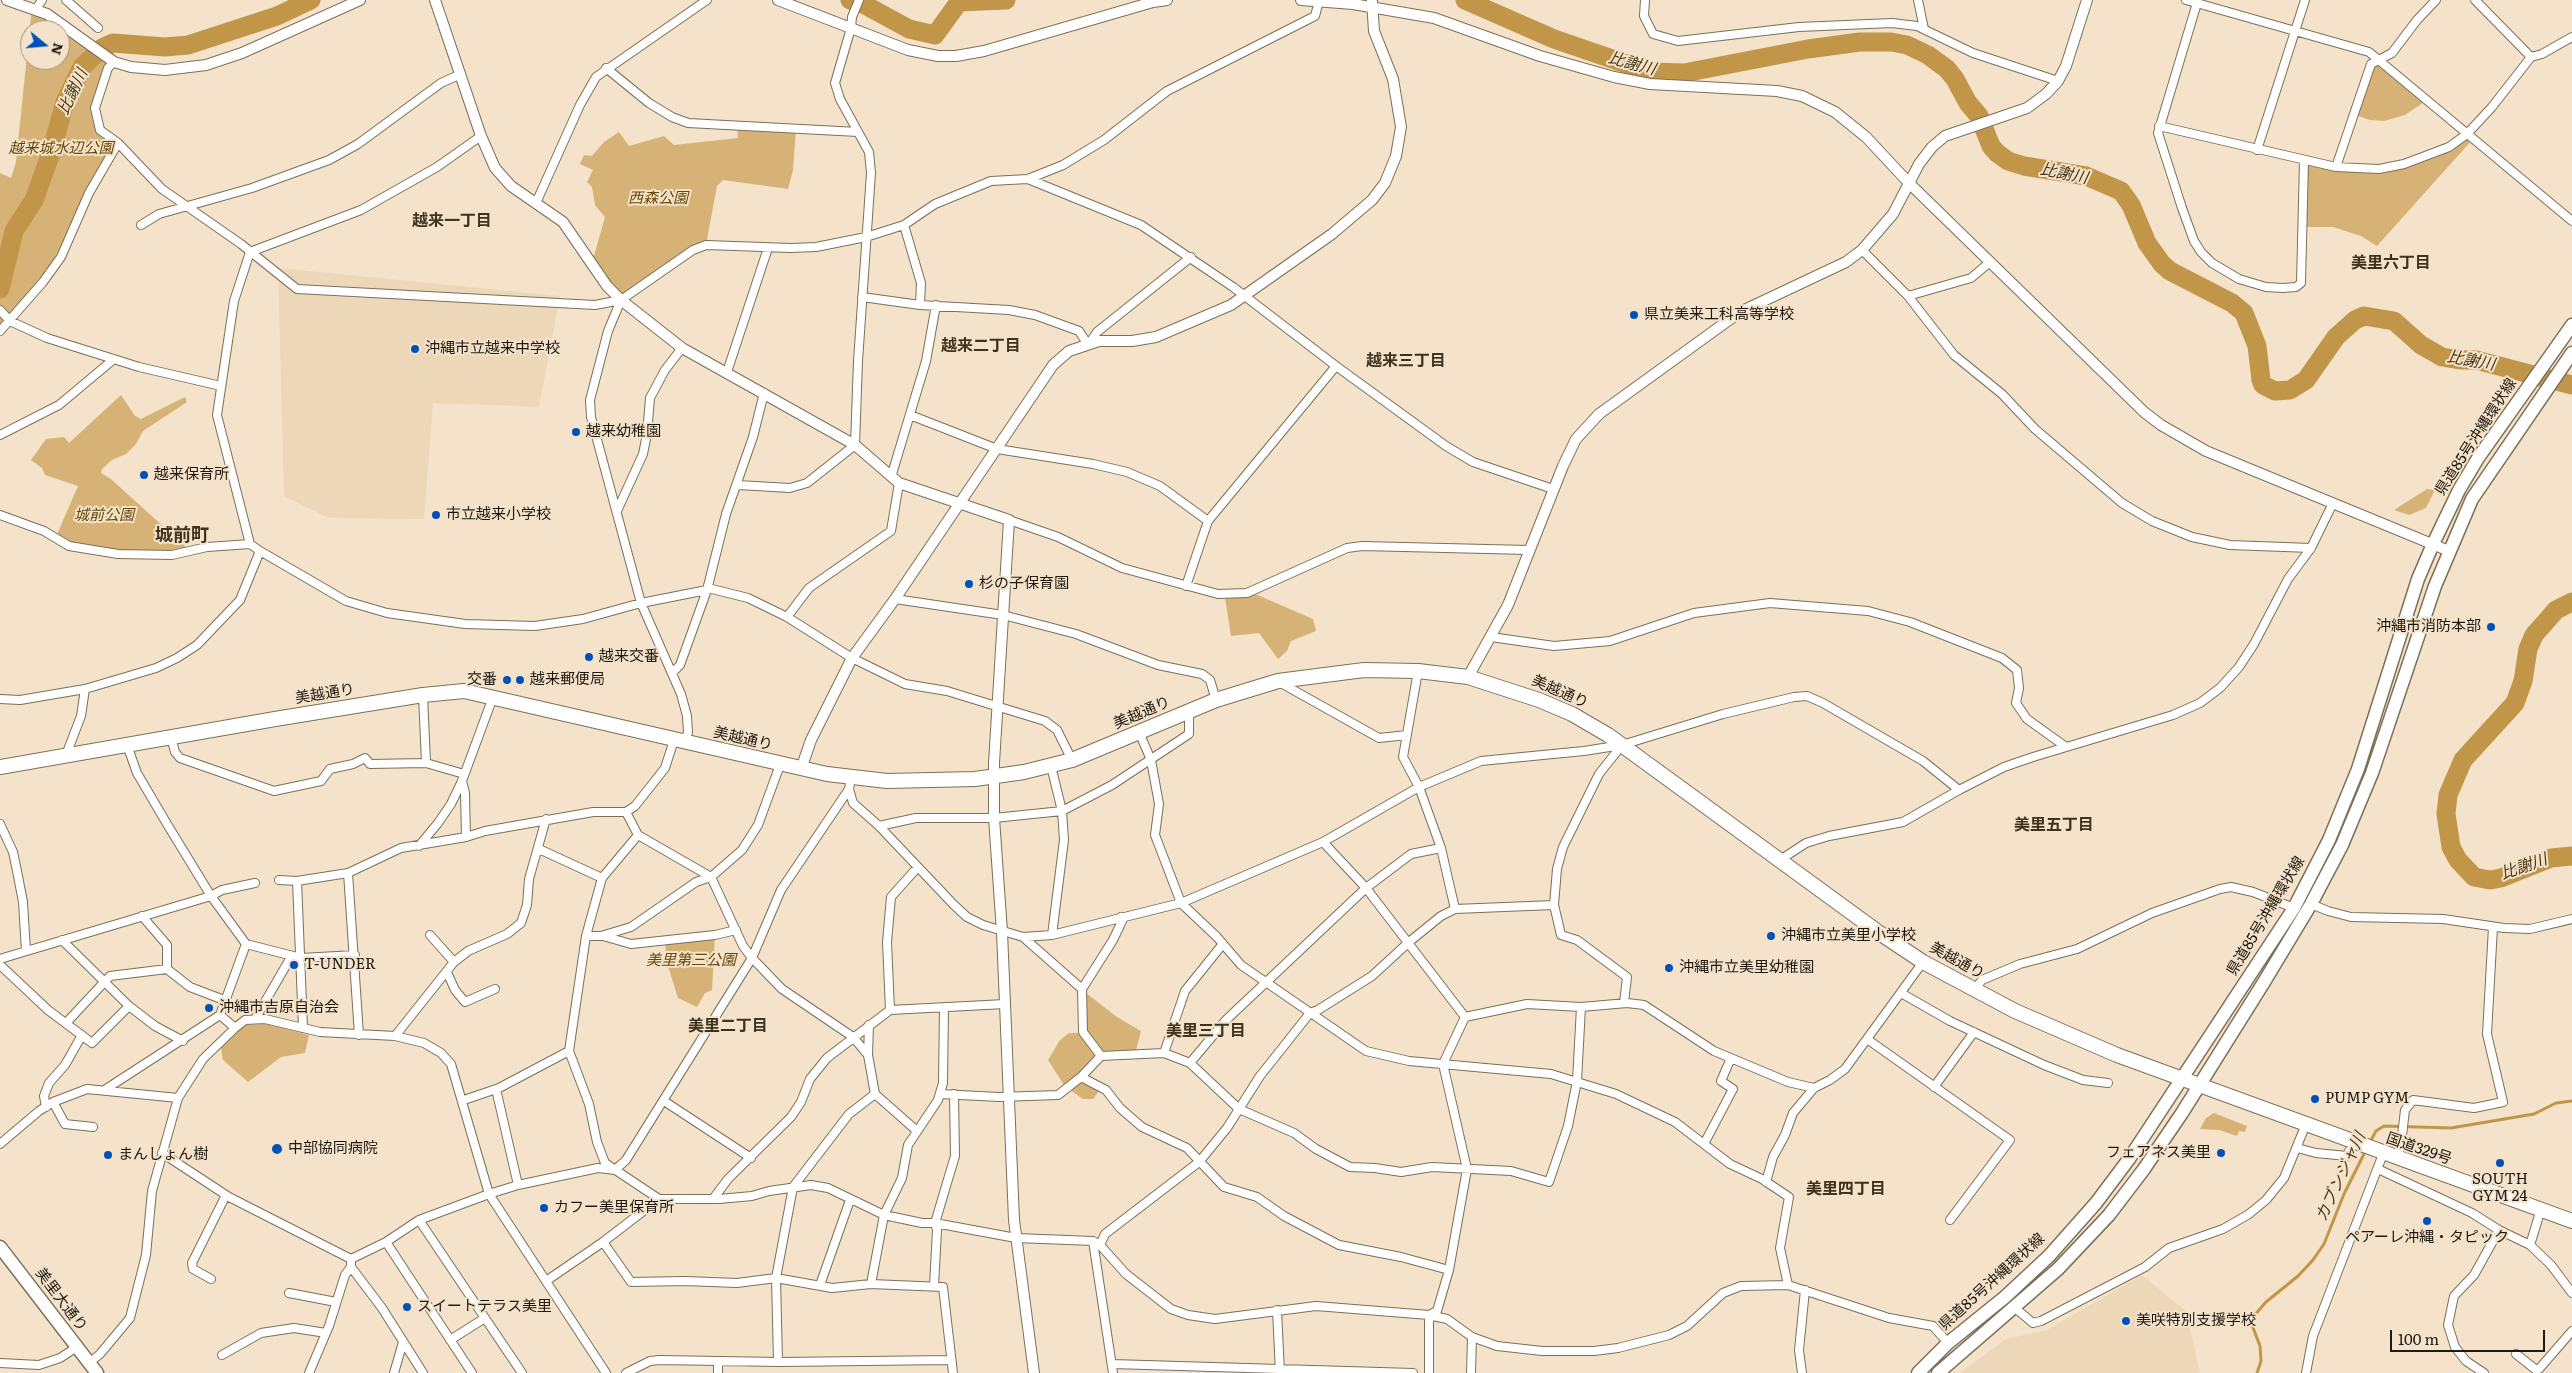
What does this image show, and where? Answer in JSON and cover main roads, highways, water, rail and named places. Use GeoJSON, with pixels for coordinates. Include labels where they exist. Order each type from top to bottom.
{"type":"FeatureCollection","features":[{"type":"Feature","properties":{"kind":"highway","name":"美越通り"},"geometry":{"type":"LineString","coordinates":[[0,767],[423,695],[464,691],[801,769],[850,783],[994,777],[1072,760],[1189,710],[1278,681],[1356,671],[1418,671],[1468,677],[1520,692],[1556,706],[1592,725],[1780,860],[1846,910],[1924,962],[1974,990],[2117,1055],[2199,1084]]}},
{"type":"Feature","properties":{"kind":"highway","name":"国道329号"},"geometry":{"type":"LineString","coordinates":[[2199,1084],[2306,1124],[2354,1147],[2385,1154],[2572,1221]]}},
{"type":"Feature","properties":{"kind":"main road","name":"県道85号沖縄環状線"},"geometry":{"type":"LineString","coordinates":[[1918,1373],[1948,1343],[2005,1297],[2049,1256],[2096,1203],[2129,1159],[2294,908],[2329,840],[2358,769],[2418,579],[2432,544],[2464,482],[2572,325]]}},
{"type":"Feature","properties":{"kind":"main road","name":"県道85号沖縄環状線"},"geometry":{"type":"LineString","coordinates":[[1938,1373],[2016,1308],[2058,1269],[2109,1215],[2144,1169],[2311,904],[2342,845],[2372,773],[2448,551],[2472,499],[2569,357]]}},
{"type":"Feature","properties":{"kind":"main road","name":"美里大通り"},"geometry":{"type":"LineString","coordinates":[[0,1247],[93,1368]]}},
{"type":"Feature","properties":{"kind":"waterway","name":"比謝川"},"geometry":{"type":"LineString","coordinates":[[0,289],[14,231],[34,200],[51,153],[65,102],[82,67],[102,48],[113,43],[165,47],[188,45],[277,16],[311,0]]}},
{"type":"Feature","properties":{"kind":"waterway","name":"比謝川"},"geometry":{"type":"LineString","coordinates":[[850,0],[863,4],[909,29],[935,35],[959,2],[1006,0]]}},
{"type":"Feature","properties":{"kind":"waterway","name":"比謝川"},"geometry":{"type":"LineString","coordinates":[[1465,0],[1554,39],[1650,72],[1684,73],[1808,49],[1860,42],[1891,42],[1907,45],[1928,55],[1947,69],[1955,79],[1968,103],[1979,116],[1991,146],[2008,161],[2024,166],[2086,176],[2121,191],[2131,205],[2147,243],[2162,264],[2170,271],[2232,303],[2244,313],[2257,346],[2261,380],[2263,385],[2275,391],[2290,390],[2306,380],[2336,337],[2355,320],[2364,316],[2394,321],[2421,345],[2442,357],[2476,360],[2572,385]]}},
{"type":"Feature","properties":{"kind":"waterway","name":"比謝川"},"geometry":{"type":"LineString","coordinates":[[2572,602],[2556,610],[2534,635],[2528,649],[2523,681],[2515,703],[2463,760],[2448,795],[2446,814],[2451,847],[2458,860],[2474,877],[2490,880],[2501,878],[2551,858],[2572,856]]}},
{"type":"Feature","properties":{"kind":"waterway","name":"カブンジャ川"},"geometry":{"type":"LineString","coordinates":[[2369,1144],[2376,1131],[2384,1126],[2451,1128],[2534,1114],[2556,1103],[2572,1101]]}},
{"type":"Feature","properties":{"kind":"waterway","name":"カブンジャ川"},"geometry":{"type":"LineString","coordinates":[[2257,1373],[2261,1361],[2260,1346],[2252,1325],[2253,1317],[2266,1302],[2298,1276],[2313,1260],[2324,1244],[2344,1194],[2366,1150]]}},
{"type":"Feature","properties":{"kind":"place","name":"県立美来工科高等学校"},"geometry":{"type":"Point","coordinates":[1634,315]}},
{"type":"Feature","properties":{"kind":"place","name":"沖縄市立越来中学校"},"geometry":{"type":"Point","coordinates":[415,349]}},
{"type":"Feature","properties":{"kind":"place","name":"越来幼稚園"},"geometry":{"type":"Point","coordinates":[576,432]}},
{"type":"Feature","properties":{"kind":"place","name":"越来保育所"},"geometry":{"type":"Point","coordinates":[144,475]}},
{"type":"Feature","properties":{"kind":"place","name":"市立越来小学校"},"geometry":{"type":"Point","coordinates":[436,515]}},
{"type":"Feature","properties":{"kind":"place","name":"杉の子保育園"},"geometry":{"type":"Point","coordinates":[969,584]}},
{"type":"Feature","properties":{"kind":"place","name":"沖縄市消防本部"},"geometry":{"type":"Point","coordinates":[2491,627]}},
{"type":"Feature","properties":{"kind":"place","name":"越来交番"},"geometry":{"type":"Point","coordinates":[589,657]}},
{"type":"Feature","properties":{"kind":"place","name":"交番"},"geometry":{"type":"Point","coordinates":[507,680]}},
{"type":"Feature","properties":{"kind":"place","name":"越来郵便局"},"geometry":{"type":"Point","coordinates":[520,680]}},
{"type":"Feature","properties":{"kind":"place","name":"沖縄市立美里小学校"},"geometry":{"type":"Point","coordinates":[1771,936]}},
{"type":"Feature","properties":{"kind":"place","name":"T-UNDER"},"geometry":{"type":"Point","coordinates":[294,965]}},
{"type":"Feature","properties":{"kind":"place","name":"沖縄市立美里幼稚園"},"geometry":{"type":"Point","coordinates":[1669,968]}},
{"type":"Feature","properties":{"kind":"place","name":"沖縄市吉原自治会"},"geometry":{"type":"Point","coordinates":[209,1008]}},
{"type":"Feature","properties":{"kind":"place","name":"PUMP GYM"},"geometry":{"type":"Point","coordinates":[2315,1099]}},
{"type":"Feature","properties":{"kind":"place","name":"中部協同病院"},"geometry":{"type":"Point","coordinates":[277,1149]}},
{"type":"Feature","properties":{"kind":"place","name":"フェアネス美里"},"geometry":{"type":"Point","coordinates":[2221,1153]}},
{"type":"Feature","properties":{"kind":"place","name":"まんしょん樹"},"geometry":{"type":"Point","coordinates":[108,1155]}},
{"type":"Feature","properties":{"kind":"place","name":"SOUTH GYM 24"},"geometry":{"type":"Point","coordinates":[2500,1163]}},
{"type":"Feature","properties":{"kind":"place","name":"カフー美里保育所"},"geometry":{"type":"Point","coordinates":[544,1208]}},
{"type":"Feature","properties":{"kind":"place","name":"ペアーレ沖縄・タピック"},"geometry":{"type":"Point","coordinates":[2427,1221]}},
{"type":"Feature","properties":{"kind":"place","name":"スイートテラス美里"},"geometry":{"type":"Point","coordinates":[407,1307]}},
{"type":"Feature","properties":{"kind":"place","name":"美咲特別支援学校"},"geometry":{"type":"Point","coordinates":[2126,1321]}},
{"type":"Feature","properties":{"kind":"district","name":"越来一丁目"},"geometry":{"type":"Point","coordinates":[452,221]}},
{"type":"Feature","properties":{"kind":"district","name":"美里六丁目"},"geometry":{"type":"Point","coordinates":[2391,263]}},
{"type":"Feature","properties":{"kind":"district","name":"越来二丁目"},"geometry":{"type":"Point","coordinates":[981,346]}},
{"type":"Feature","properties":{"kind":"district","name":"越来三丁目"},"geometry":{"type":"Point","coordinates":[1406,361]}},
{"type":"Feature","properties":{"kind":"district","name":"城前町"},"geometry":{"type":"Point","coordinates":[182,536]}},
{"type":"Feature","properties":{"kind":"district","name":"美里五丁目"},"geometry":{"type":"Point","coordinates":[2054,825]}},
{"type":"Feature","properties":{"kind":"district","name":"美里二丁目"},"geometry":{"type":"Point","coordinates":[728,1026]}},
{"type":"Feature","properties":{"kind":"district","name":"美里三丁目"},"geometry":{"type":"Point","coordinates":[1206,1031]}},
{"type":"Feature","properties":{"kind":"district","name":"美里四丁目"},"geometry":{"type":"Point","coordinates":[1846,1189]}},
{"type":"Feature","properties":{"kind":"park label","name":"越来城水辺公園"},"geometry":{"type":"Point","coordinates":[61,149]}},
{"type":"Feature","properties":{"kind":"park label","name":"西森公園"},"geometry":{"type":"Point","coordinates":[658,199]}},
{"type":"Feature","properties":{"kind":"park label","name":"城前公園"},"geometry":{"type":"Point","coordinates":[104,516]}},
{"type":"Feature","properties":{"kind":"park label","name":"美里第三公園"},"geometry":{"type":"Point","coordinates":[691,961]}}]}
